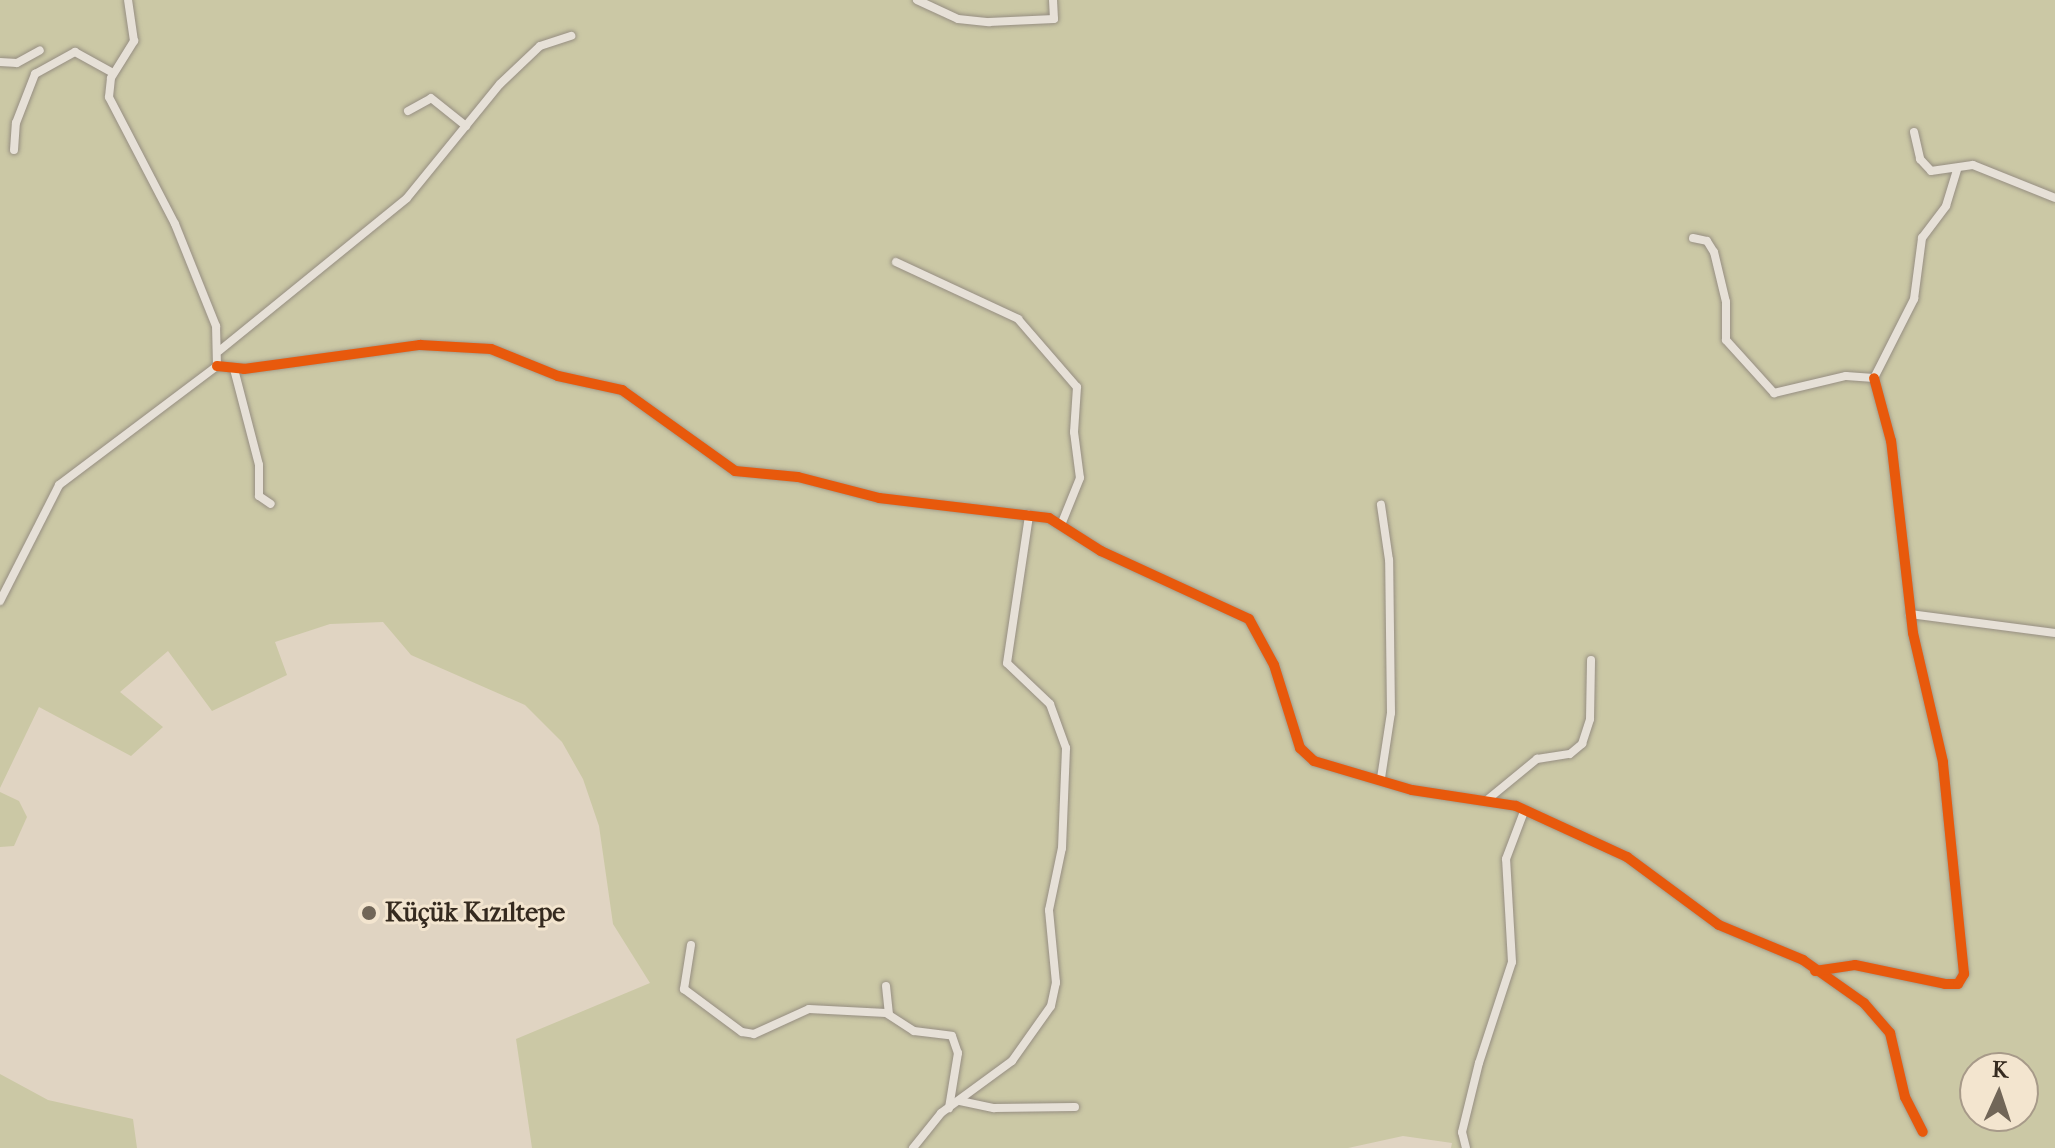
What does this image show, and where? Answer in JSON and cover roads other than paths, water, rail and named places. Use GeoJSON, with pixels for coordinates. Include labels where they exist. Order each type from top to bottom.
{"type":"FeatureCollection","features":[{"type":"Feature","properties":{"kind":"street"},"geometry":{"type":"LineString","coordinates":[[0,601],[59,485],[217,366],[216,326],[168,208],[110,102],[113,73],[134,41],[128,0]]}},
{"type":"Feature","properties":{"kind":"street"},"geometry":{"type":"LineString","coordinates":[[917,0],[981,22],[1054,19],[1053,0]]}},
{"type":"Feature","properties":{"kind":"street"},"geometry":{"type":"LineString","coordinates":[[219,351],[407,198],[466,126],[540,46],[571,36]]}},
{"type":"Feature","properties":{"kind":"street"},"geometry":{"type":"LineString","coordinates":[[0,62],[17,63],[40,50]]}},
{"type":"Feature","properties":{"kind":"street"},"geometry":{"type":"LineString","coordinates":[[14,150],[16,123],[35,74],[75,52],[113,73]]}},
{"type":"Feature","properties":{"kind":"street"},"geometry":{"type":"LineString","coordinates":[[408,111],[431,98],[466,126]]}},
{"type":"Feature","properties":{"kind":"street"},"geometry":{"type":"LineString","coordinates":[[1914,132],[1920,159],[1931,171],[1973,165],[2055,198]]}},
{"type":"Feature","properties":{"kind":"street"},"geometry":{"type":"LineString","coordinates":[[1815,971],[1855,965],[1945,984],[1964,977],[1943,762],[1910,614],[1891,441],[1874,378],[1914,299],[1922,238],[1946,206],[1957,169]]}},
{"type":"Feature","properties":{"kind":"street"},"geometry":{"type":"LineString","coordinates":[[1693,238],[1707,241],[1714,252],[1726,302],[1726,340],[1774,393],[1818,380],[1874,378]]}},
{"type":"Feature","properties":{"kind":"street"},"geometry":{"type":"LineString","coordinates":[[896,262],[1018,319],[1077,387],[1074,432],[1080,478],[1061,525]]}},
{"type":"Feature","properties":{"kind":"street"},"geometry":{"type":"LineString","coordinates":[[217,366],[234,369],[420,345],[491,349],[558,376],[622,390],[735,471],[798,477],[891,500],[1029,515],[1061,525],[1101,551],[1249,619],[1274,665],[1306,755],[1412,790],[1487,800],[1525,809],[1627,857],[1719,925],[1815,971],[1879,1016],[1923,1132]]}},
{"type":"Feature","properties":{"kind":"street"},"geometry":{"type":"LineString","coordinates":[[234,369],[259,465],[259,496],[271,504]]}},
{"type":"Feature","properties":{"kind":"street"},"geometry":{"type":"LineString","coordinates":[[1381,505],[1389,560],[1391,713],[1381,778]]}},
{"type":"Feature","properties":{"kind":"street"},"geometry":{"type":"LineString","coordinates":[[913,1148],[949,1108],[1027,1042],[1051,1006],[1056,983],[1049,910],[1062,848],[1066,748],[1050,704],[1007,663],[1029,515]]}},
{"type":"Feature","properties":{"kind":"street"},"geometry":{"type":"LineString","coordinates":[[1910,614],[2055,633]]}},
{"type":"Feature","properties":{"kind":"street"},"geometry":{"type":"LineString","coordinates":[[1487,800],[1537,759],[1570,754],[1582,744],[1590,719],[1591,660]]}},
{"type":"Feature","properties":{"kind":"street"},"geometry":{"type":"LineString","coordinates":[[1466,1148],[1462,1132],[1475,1079],[1512,962],[1506,859],[1525,809]]}},
{"type":"Feature","properties":{"kind":"street"},"geometry":{"type":"LineString","coordinates":[[691,945],[684,989],[742,1032],[754,1034],[809,1009],[889,1014],[914,1031],[954,1038],[949,1108]]}},
{"type":"Feature","properties":{"kind":"street"},"geometry":{"type":"LineString","coordinates":[[886,986],[889,1014]]}},
{"type":"Feature","properties":{"kind":"street"},"geometry":{"type":"LineString","coordinates":[[960,1101],[994,1108],[1075,1107]]}},
{"type":"Feature","properties":{"kind":"place","name":"Küçük Kızıltepe"},"geometry":{"type":"Point","coordinates":[369,913]}}]}
